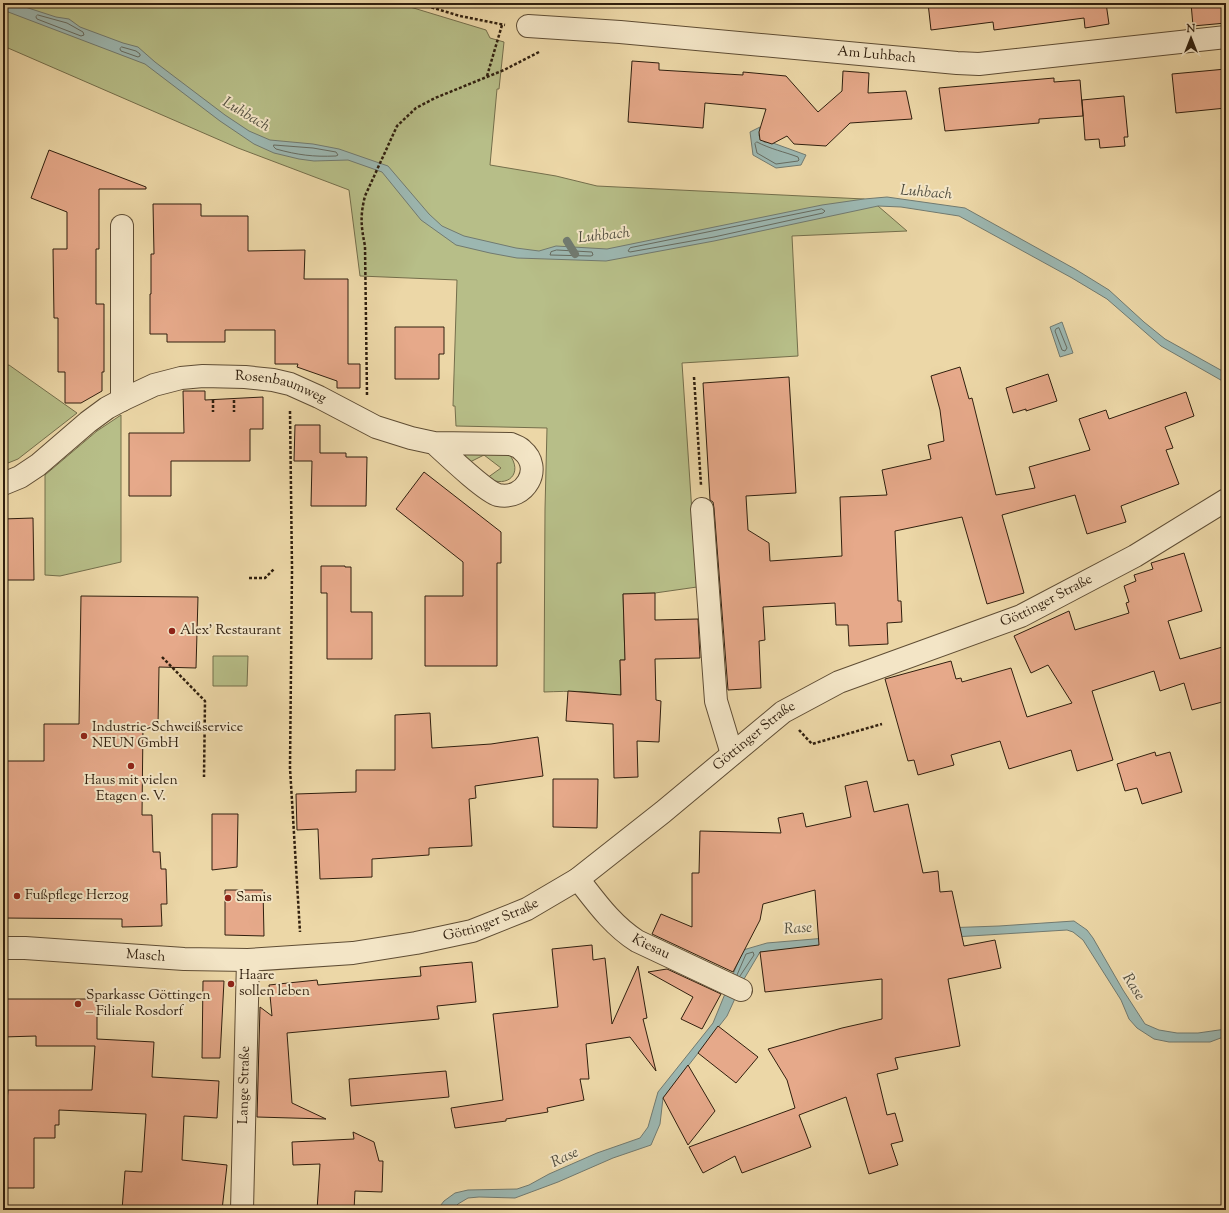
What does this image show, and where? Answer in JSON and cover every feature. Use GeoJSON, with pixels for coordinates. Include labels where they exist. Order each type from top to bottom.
{"type":"FeatureCollection","features":[{"type":"Feature","properties":{"kind":"street","name":"Am Luhbach"},"geometry":{"type":"LineString","coordinates":[[528,26],[620,32],[964,64],[979,64],[1226,37]]}},
{"type":"Feature","properties":{"kind":"street"},"geometry":{"type":"LineString","coordinates":[[122,226],[122,400]]}},
{"type":"Feature","properties":{"kind":"street","name":"Rosenbaumweg"},"geometry":{"type":"LineString","coordinates":[[3,484],[20,477],[38,465],[88,422],[107,408],[154,385],[181,378],[203,376],[245,377],[273,380],[290,384],[319,397],[359,419],[393,433],[434,444]]}},
{"type":"Feature","properties":{"kind":"street","name":"Göttinger Straße"},"geometry":{"type":"LineString","coordinates":[[295,957],[353,954],[446,937],[472,931],[527,909],[578,879],[663,812],[783,712],[839,682],[1021,616],[1135,556],[1226,500]]}},
{"type":"Feature","properties":{"kind":"street"},"geometry":{"type":"LineString","coordinates":[[702,509],[716,701],[732,754]]}},
{"type":"Feature","properties":{"kind":"street","name":"Kiesau"},"geometry":{"type":"LineString","coordinates":[[578,879],[602,911],[625,933],[637,941],[734,986]]}},
{"type":"Feature","properties":{"kind":"street","name":"Masch"},"geometry":{"type":"LineString","coordinates":[[3,948],[25,948],[184,959],[248,960],[295,957]]}},
{"type":"Feature","properties":{"kind":"street","name":"Lange Straße"},"geometry":{"type":"LineString","coordinates":[[242,1210],[248,960]]}},
{"type":"Feature","properties":{"kind":"path"},"geometry":{"type":"LineString","coordinates":[[417,3],[460,16],[502,24],[528,26]]}},
{"type":"Feature","properties":{"kind":"path"},"geometry":{"type":"LineString","coordinates":[[487,76],[502,24]]}},
{"type":"Feature","properties":{"kind":"path"},"geometry":{"type":"LineString","coordinates":[[359,419],[367,405],[365,246],[361,224],[365,196],[397,126],[416,108],[435,98],[504,70]]}},
{"type":"Feature","properties":{"kind":"path"},"geometry":{"type":"LineString","coordinates":[[694,377],[702,509]]}},
{"type":"Feature","properties":{"kind":"path"},"geometry":{"type":"LineString","coordinates":[[290,384],[292,561],[290,768],[295,957]]}},
{"type":"Feature","properties":{"kind":"path"},"geometry":{"type":"LineString","coordinates":[[249,578],[265,578],[274,569]]}},
{"type":"Feature","properties":{"kind":"path"},"geometry":{"type":"LineString","coordinates":[[162,657],[205,701],[204,777]]}},
{"type":"Feature","properties":{"kind":"path"},"geometry":{"type":"LineString","coordinates":[[783,712],[812,744],[882,724]]}},
{"type":"Feature","properties":{"kind":"green space"},"geometry":{"type":"Polygon","coordinates":[[[3,3],[397,3],[486,30],[490,38],[504,42],[499,89],[497,89],[490,165],[556,176],[597,186],[864,199],[878,206],[907,231],[792,236],[798,356],[682,363],[697,587],[655,593],[623,594],[625,660],[620,660],[621,698],[593,692],[544,692],[547,428],[456,426],[455,406],[453,406],[457,280],[360,276],[349,190],[238,148],[3,47],[3,3]]]}},
{"type":"Feature","properties":{"kind":"green space"},"geometry":{"type":"Polygon","coordinates":[[[9,365],[77,413],[18,459],[3,465],[3,366],[9,365]]]}},
{"type":"Feature","properties":{"kind":"green space"},"geometry":{"type":"Polygon","coordinates":[[[121,415],[121,562],[60,576],[45,575],[45,475],[97,431],[121,415]]]}},
{"type":"Feature","properties":{"kind":"green space"},"geometry":{"type":"Polygon","coordinates":[[[464,453],[509,454],[515,467],[514,473],[512,477],[501,482],[487,478],[501,468],[484,455],[470,462],[464,457],[464,453]]]}},
{"type":"Feature","properties":{"kind":"green space"},"geometry":{"type":"Polygon","coordinates":[[[213,656],[248,656],[247,686],[213,686],[213,656]]]}},
{"type":"Feature","properties":{"kind":"water"},"geometry":{"type":"Polygon","coordinates":[[[3,3],[19,5],[56,17],[69,19],[80,27],[138,47],[155,62],[225,115],[249,131],[270,140],[313,144],[339,149],[388,166],[429,214],[442,226],[464,236],[516,248],[539,251],[556,246],[607,249],[822,205],[864,199],[887,197],[965,208],[1075,269],[1109,290],[1165,339],[1226,373],[1226,383],[1161,346],[1107,299],[959,216],[901,207],[878,206],[714,241],[606,261],[517,258],[456,245],[421,220],[382,172],[348,160],[314,161],[274,153],[254,144],[220,121],[145,64],[3,10],[3,3]]]}},
{"type":"Feature","properties":{"kind":"water"},"geometry":{"type":"Polygon","coordinates":[[[760,127],[759,136],[764,142],[773,143],[806,155],[801,165],[776,168],[753,155],[750,132],[760,127]]]}},
{"type":"Feature","properties":{"kind":"water"},"geometry":{"type":"Polygon","coordinates":[[[1062,322],[1073,353],[1060,357],[1050,327],[1062,322]]]}},
{"type":"Feature","properties":{"kind":"water"},"geometry":{"type":"Polygon","coordinates":[[[1074,921],[1087,930],[1093,938],[1123,990],[1145,1024],[1159,1030],[1177,1033],[1198,1033],[1226,1029],[1226,1036],[1210,1042],[1169,1042],[1154,1039],[1137,1028],[1129,1019],[1121,1000],[1083,940],[1073,932],[1067,930],[906,940],[760,952],[744,979],[727,1016],[663,1098],[660,1124],[651,1145],[613,1158],[558,1182],[515,1198],[468,1198],[452,1210],[437,1210],[444,1201],[455,1193],[468,1190],[517,1189],[529,1185],[549,1174],[597,1153],[640,1138],[648,1127],[658,1092],[713,1023],[743,950],[767,943],[943,928],[1074,921]]]}},
{"type":"Feature","properties":{"kind":"building"},"geometry":{"type":"Polygon","coordinates":[[[928,3],[1106,3],[1109,24],[1085,28],[1084,18],[994,30],[993,22],[931,30],[928,3]]]}},
{"type":"Feature","properties":{"kind":"building"},"geometry":{"type":"Polygon","coordinates":[[[1191,3],[1226,3],[1226,23],[1193,26],[1191,3]]]}},
{"type":"Feature","properties":{"kind":"building"},"geometry":{"type":"Polygon","coordinates":[[[632,61],[659,63],[659,70],[743,75],[743,72],[786,76],[818,112],[842,91],[843,71],[869,73],[868,93],[906,91],[912,119],[850,123],[826,146],[794,144],[787,136],[772,144],[760,140],[759,132],[766,109],[705,103],[703,128],[628,122],[632,61]]]}},
{"type":"Feature","properties":{"kind":"building"},"geometry":{"type":"Polygon","coordinates":[[[1226,69],[1226,108],[1176,113],[1172,74],[1226,69]]]}},
{"type":"Feature","properties":{"kind":"building"},"geometry":{"type":"Polygon","coordinates":[[[1054,78],[1054,82],[1080,80],[1083,116],[1039,119],[1039,123],[945,131],[939,88],[1054,78]]]}},
{"type":"Feature","properties":{"kind":"building"},"geometry":{"type":"Polygon","coordinates":[[[1124,96],[1128,137],[1124,137],[1125,146],[1100,148],[1099,139],[1085,140],[1082,100],[1124,96]]]}},
{"type":"Feature","properties":{"kind":"building"},"geometry":{"type":"Polygon","coordinates":[[[49,150],[146,187],[146,189],[99,189],[99,249],[96,249],[96,304],[104,304],[104,372],[102,372],[102,391],[81,403],[65,403],[65,372],[58,372],[58,318],[54,318],[53,249],[67,249],[67,212],[31,198],[49,150]]]}},
{"type":"Feature","properties":{"kind":"building"},"geometry":{"type":"Polygon","coordinates":[[[153,204],[201,204],[201,216],[248,216],[248,251],[305,250],[304,279],[348,279],[348,364],[360,364],[360,388],[337,388],[337,381],[297,367],[298,364],[275,364],[275,330],[225,330],[225,342],[167,342],[167,334],[150,334],[151,254],[154,254],[153,204]]]}},
{"type":"Feature","properties":{"kind":"building"},"geometry":{"type":"Polygon","coordinates":[[[395,327],[444,327],[444,354],[439,354],[439,379],[395,379],[395,327]]]}},
{"type":"Feature","properties":{"kind":"building"},"geometry":{"type":"Polygon","coordinates":[[[960,367],[969,399],[972,398],[996,495],[1035,488],[1029,467],[1090,450],[1079,419],[1106,410],[1109,419],[1186,392],[1194,416],[1165,427],[1173,448],[1166,450],[1179,484],[1121,506],[1126,522],[1087,534],[1075,495],[1002,515],[1024,593],[987,604],[962,517],[895,531],[898,601],[901,601],[902,622],[887,623],[888,644],[849,646],[848,625],[836,625],[835,603],[763,607],[765,640],[759,641],[761,688],[728,690],[714,508],[713,502],[710,500],[703,383],[789,377],[796,493],[746,496],[748,530],[769,543],[770,561],[842,556],[840,497],[887,495],[882,470],[931,459],[928,445],[944,441],[940,410],[931,376],[960,367]]]}},
{"type":"Feature","properties":{"kind":"building"},"geometry":{"type":"Polygon","coordinates":[[[1048,374],[1057,401],[1026,411],[1026,409],[1013,413],[1006,388],[1048,374]]]}},
{"type":"Feature","properties":{"kind":"building"},"geometry":{"type":"Polygon","coordinates":[[[183,391],[205,391],[205,400],[263,397],[263,429],[250,429],[250,461],[171,461],[171,496],[129,496],[129,433],[184,433],[183,391]]]}},
{"type":"Feature","properties":{"kind":"building"},"geometry":{"type":"Polygon","coordinates":[[[295,425],[320,425],[320,453],[346,453],[346,457],[367,457],[366,506],[311,506],[312,461],[294,461],[295,425]]]}},
{"type":"Feature","properties":{"kind":"building"},"geometry":{"type":"Polygon","coordinates":[[[424,472],[501,532],[501,563],[497,563],[497,666],[425,666],[425,596],[463,596],[463,562],[396,509],[424,472]]]}},
{"type":"Feature","properties":{"kind":"building"},"geometry":{"type":"Polygon","coordinates":[[[33,518],[34,580],[3,580],[3,519],[33,518]]]}},
{"type":"Feature","properties":{"kind":"building"},"geometry":{"type":"Polygon","coordinates":[[[1184,553],[1202,611],[1168,621],[1180,659],[1226,646],[1226,701],[1192,710],[1184,683],[1160,691],[1154,671],[1092,691],[1113,760],[1077,771],[1071,750],[1009,769],[1000,741],[951,755],[954,765],[918,775],[914,760],[908,761],[885,679],[951,661],[956,679],[961,678],[962,682],[1011,668],[1027,717],[1072,703],[1048,665],[1031,673],[1014,636],[1069,611],[1075,630],[1129,613],[1126,603],[1129,602],[1124,586],[1136,581],[1134,575],[1153,569],[1151,563],[1184,553]]]}},
{"type":"Feature","properties":{"kind":"building"},"geometry":{"type":"Polygon","coordinates":[[[321,566],[351,567],[351,612],[372,612],[372,659],[327,659],[327,593],[321,593],[321,566]]]}},
{"type":"Feature","properties":{"kind":"building"},"geometry":{"type":"Polygon","coordinates":[[[655,593],[655,620],[698,619],[700,658],[655,659],[656,700],[661,701],[659,742],[637,741],[638,777],[614,778],[613,724],[566,721],[568,691],[621,695],[620,660],[625,660],[623,594],[655,593]]]}},
{"type":"Feature","properties":{"kind":"building"},"geometry":{"type":"Polygon","coordinates":[[[81,596],[198,597],[196,668],[159,667],[158,726],[143,726],[142,815],[152,815],[153,852],[160,852],[161,869],[166,869],[167,904],[161,904],[162,926],[122,927],[122,919],[3,918],[6,815],[3,815],[3,774],[5,774],[5,761],[44,761],[44,724],[79,724],[81,596]]]}},
{"type":"Feature","properties":{"kind":"building"},"geometry":{"type":"Polygon","coordinates":[[[430,713],[432,748],[491,744],[538,737],[543,776],[475,786],[476,798],[469,799],[472,846],[429,848],[429,855],[372,859],[372,877],[320,879],[318,829],[297,830],[296,794],[356,792],[356,770],[395,770],[395,715],[430,713]]]}},
{"type":"Feature","properties":{"kind":"building"},"geometry":{"type":"Polygon","coordinates":[[[1155,752],[1156,756],[1170,752],[1182,792],[1142,804],[1137,788],[1125,791],[1117,764],[1155,752]]]}},
{"type":"Feature","properties":{"kind":"building"},"geometry":{"type":"Polygon","coordinates":[[[553,779],[598,779],[597,828],[553,827],[553,779]]]}},
{"type":"Feature","properties":{"kind":"building"},"geometry":{"type":"Polygon","coordinates":[[[867,781],[874,812],[908,804],[923,873],[938,871],[940,892],[952,891],[964,946],[995,940],[1001,968],[948,979],[960,1046],[895,1058],[898,1069],[877,1074],[887,1115],[895,1113],[903,1141],[891,1144],[898,1165],[869,1174],[846,1097],[799,1115],[811,1147],[742,1173],[735,1156],[703,1173],[689,1147],[795,1108],[787,1080],[768,1049],[842,1028],[882,1019],[882,979],[765,992],[760,952],[819,945],[815,890],[763,904],[760,920],[733,972],[652,934],[661,914],[692,927],[692,873],[699,873],[700,831],[781,833],[778,818],[803,813],[806,827],[851,817],[845,786],[867,781]]]}},
{"type":"Feature","properties":{"kind":"building"},"geometry":{"type":"Polygon","coordinates":[[[212,814],[238,814],[237,867],[212,870],[212,814]]]}},
{"type":"Feature","properties":{"kind":"building"},"geometry":{"type":"Polygon","coordinates":[[[225,890],[263,890],[264,936],[225,935],[225,890]]]}},
{"type":"Feature","properties":{"kind":"building"},"geometry":{"type":"Polygon","coordinates":[[[592,945],[593,960],[605,958],[612,1024],[638,966],[647,1018],[643,1019],[656,1071],[630,1037],[586,1044],[589,1079],[580,1079],[584,1100],[547,1108],[548,1112],[506,1119],[506,1121],[455,1128],[451,1108],[503,1100],[493,1014],[558,1007],[552,949],[592,945]]]}},
{"type":"Feature","properties":{"kind":"building"},"geometry":{"type":"Polygon","coordinates":[[[472,962],[476,1002],[437,1006],[439,1019],[287,1033],[292,1103],[326,1119],[257,1117],[260,1007],[272,1016],[269,985],[317,980],[318,985],[421,976],[420,967],[472,962]]]}},
{"type":"Feature","properties":{"kind":"building"},"geometry":{"type":"Polygon","coordinates":[[[667,969],[721,994],[702,1029],[681,1019],[693,997],[648,972],[667,969]]]}},
{"type":"Feature","properties":{"kind":"building"},"geometry":{"type":"Polygon","coordinates":[[[203,981],[224,981],[220,1058],[202,1058],[203,981]]]}},
{"type":"Feature","properties":{"kind":"building"},"geometry":{"type":"Polygon","coordinates":[[[3,999],[97,999],[97,1039],[154,1042],[152,1077],[219,1081],[217,1118],[184,1116],[182,1160],[227,1165],[222,1210],[196,1210],[158,1206],[157,1210],[122,1210],[125,1171],[142,1172],[146,1114],[59,1110],[59,1125],[55,1125],[55,1138],[34,1138],[34,1188],[3,1188],[3,1102],[7,1102],[8,1090],[92,1090],[95,1046],[36,1046],[36,1036],[3,1037],[3,999]]]}},
{"type":"Feature","properties":{"kind":"building"},"geometry":{"type":"Polygon","coordinates":[[[718,1026],[758,1057],[736,1083],[698,1053],[718,1026]]]}},
{"type":"Feature","properties":{"kind":"building"},"geometry":{"type":"Polygon","coordinates":[[[688,1065],[715,1111],[688,1145],[663,1098],[688,1065]]]}},
{"type":"Feature","properties":{"kind":"building"},"geometry":{"type":"Polygon","coordinates":[[[446,1071],[449,1097],[351,1106],[349,1079],[446,1071]]]}},
{"type":"Feature","properties":{"kind":"building"},"geometry":{"type":"Polygon","coordinates":[[[353,1132],[374,1142],[379,1161],[383,1161],[382,1192],[355,1191],[354,1210],[317,1210],[320,1164],[293,1165],[292,1142],[354,1139],[353,1132]]]}},
{"type":"Feature","properties":{"kind":"waterway","name":"Luhbach"},"geometry":{"type":"LineString","coordinates":[[567,241],[575,254]]}},
{"type":"Feature","properties":{"kind":"place","name":"Alex' Restaurant"},"geometry":{"type":"Point","coordinates":[172,631]}},
{"type":"Feature","properties":{"kind":"place","name":"Industrie-Schweißservice NEUN GmbH"},"geometry":{"type":"Point","coordinates":[84,736]}},
{"type":"Feature","properties":{"kind":"place","name":"Haus mit vielen Etagen e. V."},"geometry":{"type":"Point","coordinates":[131,766]}},
{"type":"Feature","properties":{"kind":"place","name":"Fußpflege Herzog"},"geometry":{"type":"Point","coordinates":[17,896]}},
{"type":"Feature","properties":{"kind":"place","name":"Samis"},"geometry":{"type":"Point","coordinates":[228,898]}},
{"type":"Feature","properties":{"kind":"place","name":"Haare sollen leben"},"geometry":{"type":"Point","coordinates":[231,984]}},
{"type":"Feature","properties":{"kind":"place","name":"Sparkasse Göttingen – Filiale Rosdorf"},"geometry":{"type":"Point","coordinates":[78,1004]}},
{"type":"Feature","properties":{"kind":"water label","name":"Rase"},"geometry":{"type":"Point","coordinates":[798,929]}},
{"type":"Feature","properties":{"kind":"water label","name":"Rase"},"geometry":{"type":"Point","coordinates":[1133,987]}},
{"type":"Feature","properties":{"kind":"water label","name":"Rase"},"geometry":{"type":"Point","coordinates":[565,1158]}}]}
